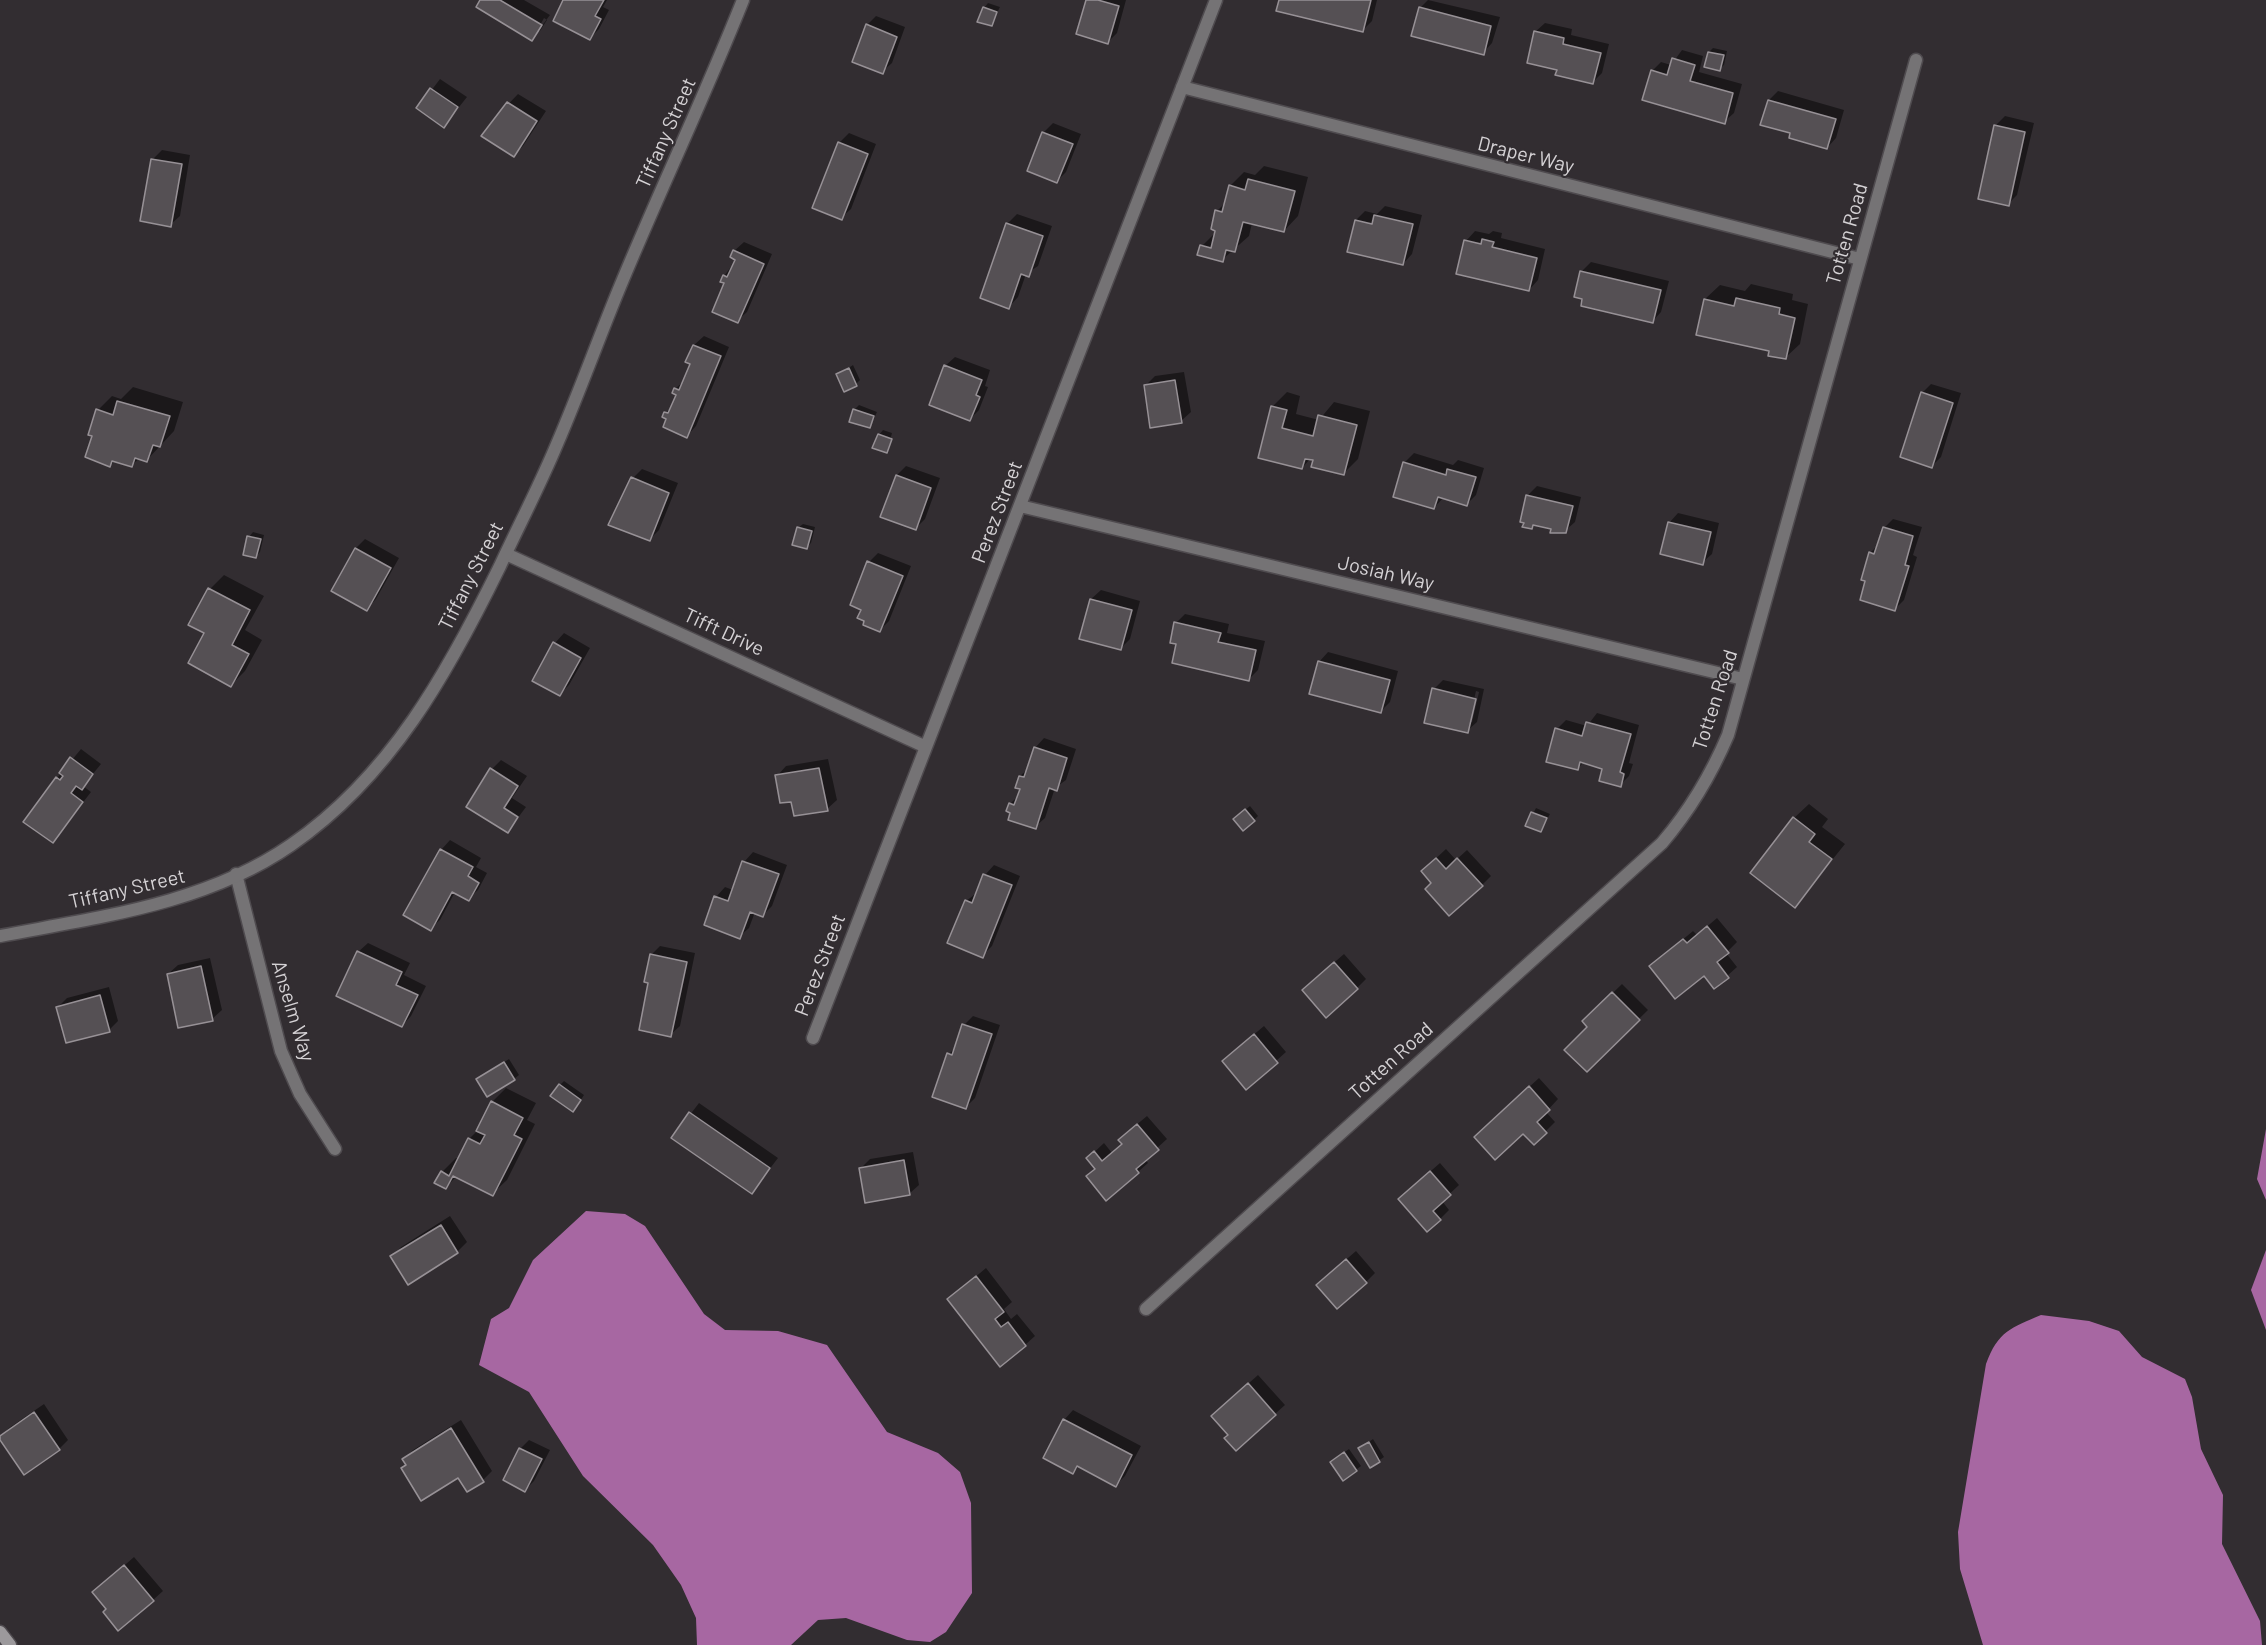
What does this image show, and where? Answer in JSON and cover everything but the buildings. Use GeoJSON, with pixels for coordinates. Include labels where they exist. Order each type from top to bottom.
{"type":"FeatureCollection","features":[{"type":"Feature","properties":{"kind":"main road"},"geometry":{"type":"LineString","coordinates":[[0,1632],[10,1645]]}},
{"type":"Feature","properties":{"kind":"street","name":"Tiffany Street"},"geometry":{"type":"LineString","coordinates":[[0,936],[127,912],[190,895],[236,874],[298,840],[324,820],[384,761],[439,681],[506,554],[557,444],[632,258],[743,0]]}},
{"type":"Feature","properties":{"kind":"street","name":"Perez Street"},"geometry":{"type":"LineString","coordinates":[[813,1038],[1216,0]]}},
{"type":"Feature","properties":{"kind":"street","name":"Totten Road"},"geometry":{"type":"LineString","coordinates":[[1146,1309],[1662,843],[1690,809],[1712,772],[1728,735],[1916,60]]}},
{"type":"Feature","properties":{"kind":"street","name":"Draper Way"},"geometry":{"type":"LineString","coordinates":[[1182,87],[1860,259]]}},
{"type":"Feature","properties":{"kind":"street","name":"Josiah Way"},"geometry":{"type":"LineString","coordinates":[[1020,506],[1743,679]]}},
{"type":"Feature","properties":{"kind":"street","name":"Tifft Drive"},"geometry":{"type":"LineString","coordinates":[[506,554],[926,747]]}},
{"type":"Feature","properties":{"kind":"street","name":"Anselm Way"},"geometry":{"type":"LineString","coordinates":[[236,874],[281,1051],[300,1094],[335,1149]]}},
{"type":"Feature","properties":{"kind":"shaded area"},"geometry":{"type":"Polygon","coordinates":[[[2266,1129],[2266,1200],[2257,1179],[2266,1129]]]}},
{"type":"Feature","properties":{"kind":"shaded area"},"geometry":{"type":"Polygon","coordinates":[[[586,1211],[625,1214],[645,1226],[704,1314],[725,1330],[778,1331],[827,1345],[887,1432],[938,1453],[960,1472],[971,1503],[972,1593],[946,1632],[930,1642],[907,1640],[846,1618],[818,1620],[791,1645],[697,1645],[696,1618],[681,1585],[653,1545],[583,1476],[529,1392],[479,1365],[491,1319],[509,1308],[533,1260],[586,1211]]]}},
{"type":"Feature","properties":{"kind":"shaded area"},"geometry":{"type":"Polygon","coordinates":[[[2266,1250],[2266,1330],[2251,1290],[2266,1250]]]}},
{"type":"Feature","properties":{"kind":"shaded area"},"geometry":{"type":"Polygon","coordinates":[[[2041,1315],[2089,1321],[2119,1331],[2142,1357],[2185,1379],[2192,1397],[2201,1449],[2223,1495],[2222,1544],[2260,1621],[2262,1645],[1983,1645],[1960,1569],[1958,1532],[1986,1364],[1995,1344],[2001,1337],[2041,1315]]]}}]}
